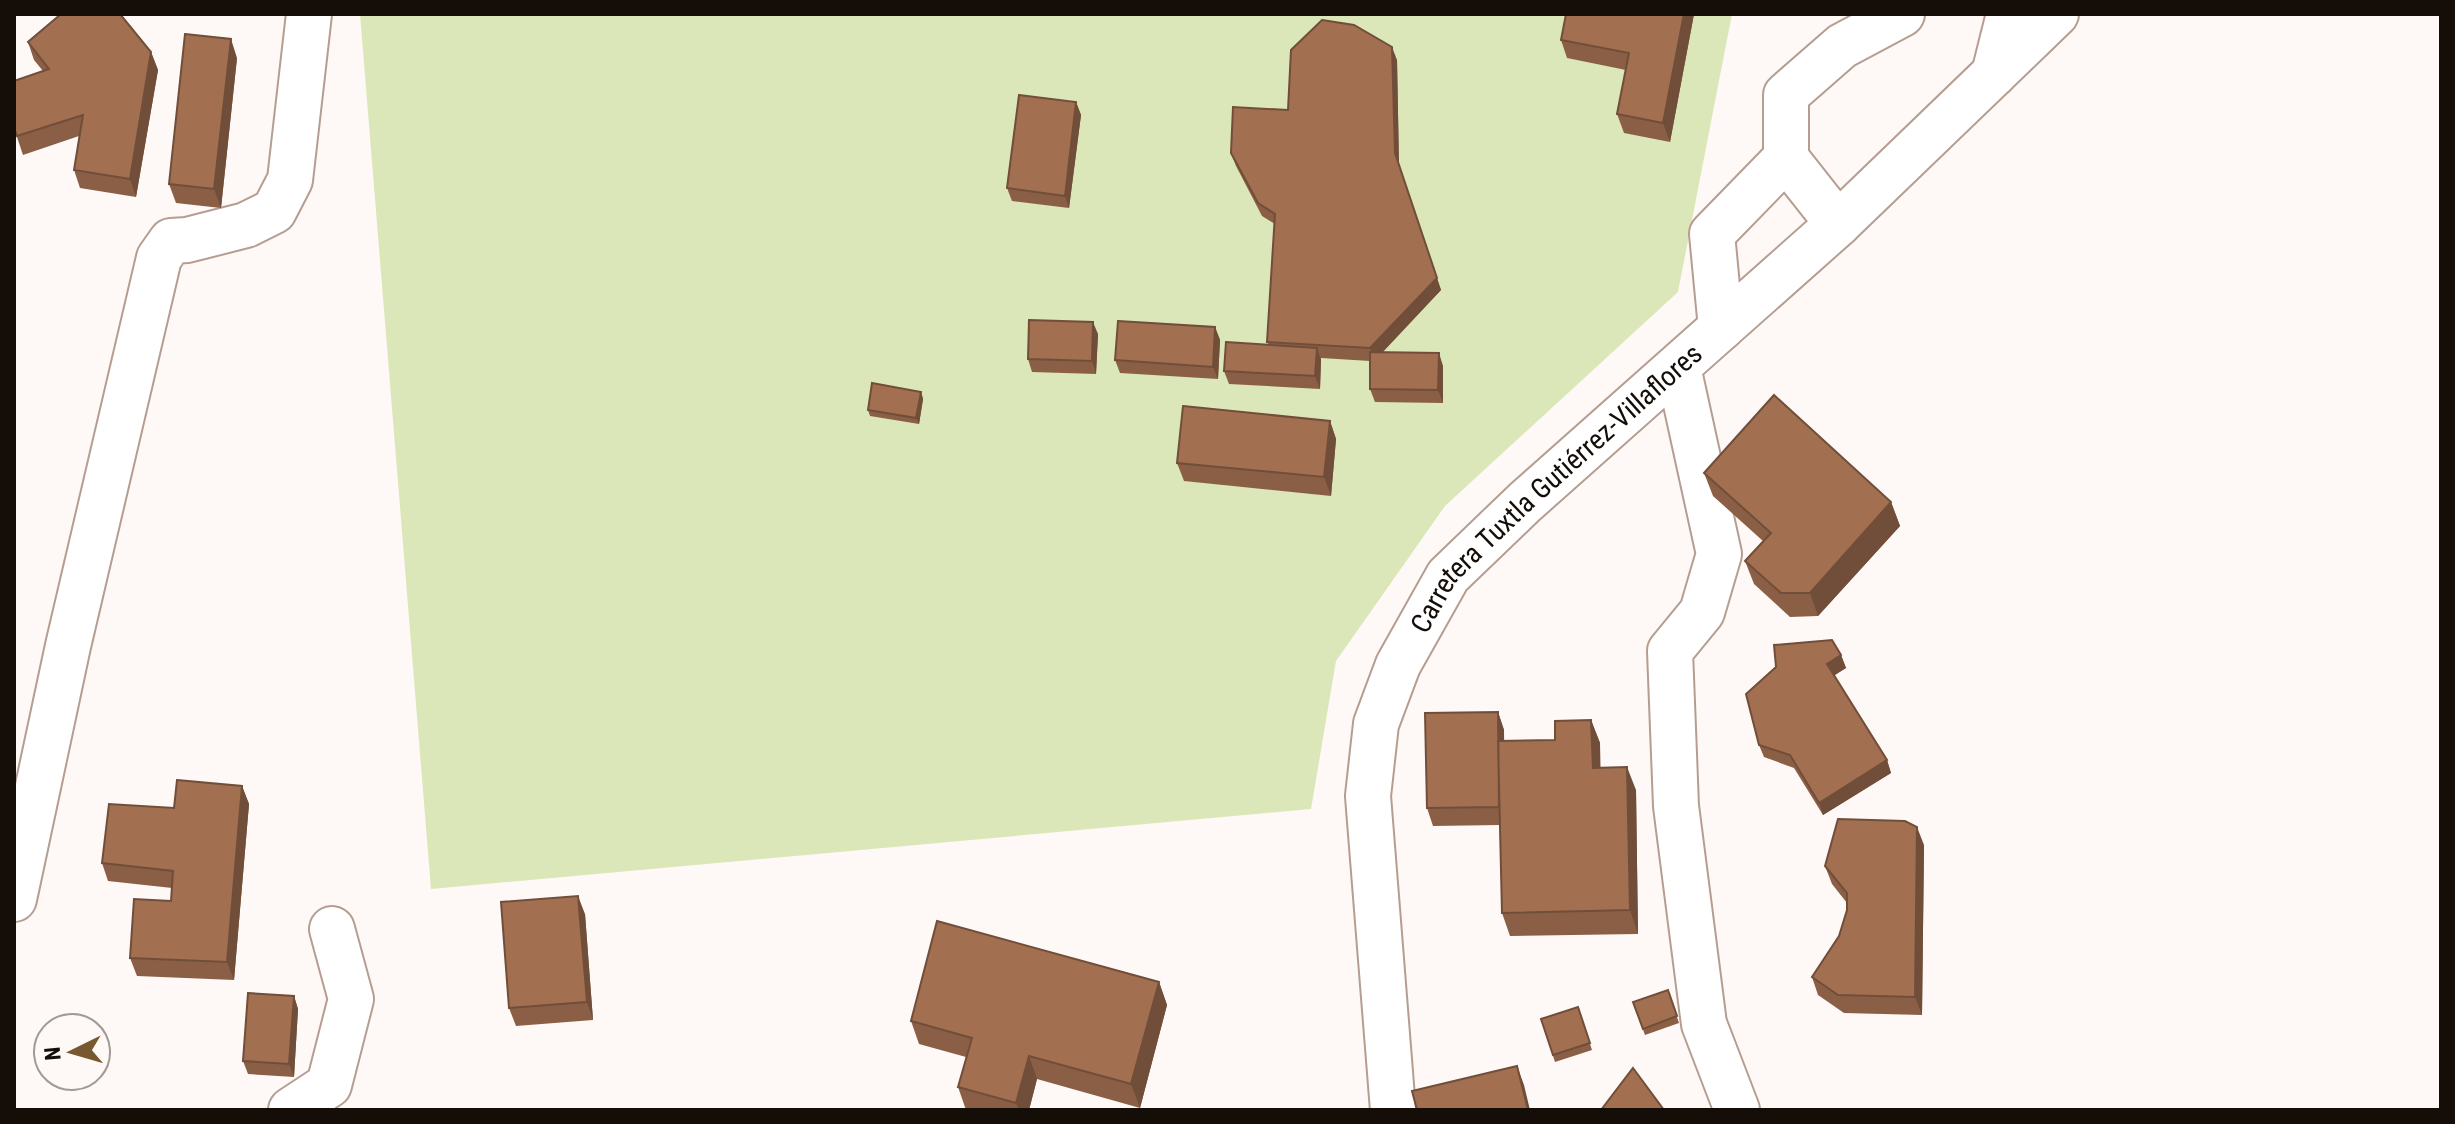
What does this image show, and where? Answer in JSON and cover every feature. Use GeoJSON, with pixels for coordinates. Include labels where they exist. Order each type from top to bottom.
{"type":"FeatureCollection","features":[{"type":"Feature","properties":{"kind":"street"},"geometry":{"type":"LineString","coordinates":[[14,899],[68,646],[159,258],[171,241],[246,225],[274,211],[290,180],[309,14]]}},
{"type":"Feature","properties":{"kind":"street"},"geometry":{"type":"LineString","coordinates":[[1838,224],[1786,158],[1786,95],[1842,46],[1902,14]]}},
{"type":"Feature","properties":{"kind":"street"},"geometry":{"type":"LineString","coordinates":[[1994,74],[2009,14]]}},
{"type":"Feature","properties":{"kind":"street","name":"Carretera Tuxtla Gutiérrez-Villaflores"},"geometry":{"type":"LineString","coordinates":[[1393,1110],[1368,796],[1376,724],[1398,665],[1448,576],[1525,502],[1838,224],[2056,14]]}},
{"type":"Feature","properties":{"kind":"street"},"geometry":{"type":"LineString","coordinates":[[1721,328],[1712,234],[1786,158]]}},
{"type":"Feature","properties":{"kind":"street"},"geometry":{"type":"LineString","coordinates":[[1678,367],[1719,554],[1702,612],[1670,651],[1676,806],[1704,1024],[1737,1110]]}},
{"type":"Feature","properties":{"kind":"street"},"geometry":{"type":"LineString","coordinates":[[291,1110],[329,1085],[351,999],[332,929]]}},
{"type":"Feature","properties":{"kind":"green space"},"geometry":{"type":"Polygon","coordinates":[[[360,14],[1732,14],[1678,292],[1445,506],[1336,661],[1311,809],[431,889],[360,14]]]}},
{"type":"Feature","properties":{"kind":"building"},"geometry":{"type":"Polygon","coordinates":[[[61,14],[120,14],[151,52],[130,179],[74,170],[83,115],[17,136],[14,128],[14,81],[49,69],[28,42],[61,14]]]}},
{"type":"Feature","properties":{"kind":"building"},"geometry":{"type":"Polygon","coordinates":[[[1566,14],[1684,14],[1663,123],[1617,114],[1629,53],[1561,40],[1566,14]]]}},
{"type":"Feature","properties":{"kind":"building"},"geometry":{"type":"Polygon","coordinates":[[[1322,20],[1354,25],[1392,47],[1395,153],[1437,278],[1370,348],[1267,342],[1275,214],[1258,203],[1231,153],[1233,107],[1288,110],[1291,50],[1322,20]]]}},
{"type":"Feature","properties":{"kind":"building"},"geometry":{"type":"Polygon","coordinates":[[[185,34],[231,39],[214,189],[169,184],[185,34]]]}},
{"type":"Feature","properties":{"kind":"building"},"geometry":{"type":"Polygon","coordinates":[[[1019,95],[1076,102],[1065,196],[1007,188],[1019,95]]]}},
{"type":"Feature","properties":{"kind":"building"},"geometry":{"type":"Polygon","coordinates":[[[1029,320],[1093,322],[1092,361],[1028,359],[1029,320]]]}},
{"type":"Feature","properties":{"kind":"building"},"geometry":{"type":"Polygon","coordinates":[[[1118,321],[1215,327],[1213,367],[1115,360],[1118,321]]]}},
{"type":"Feature","properties":{"kind":"building"},"geometry":{"type":"Polygon","coordinates":[[[1226,342],[1317,348],[1315,376],[1224,371],[1226,342]]]}},
{"type":"Feature","properties":{"kind":"building"},"geometry":{"type":"Polygon","coordinates":[[[1370,352],[1439,353],[1438,390],[1370,389],[1370,352]]]}},
{"type":"Feature","properties":{"kind":"building"},"geometry":{"type":"Polygon","coordinates":[[[872,383],[921,392],[916,418],[868,410],[872,383]]]}},
{"type":"Feature","properties":{"kind":"building"},"geometry":{"type":"Polygon","coordinates":[[[1774,395],[1891,502],[1810,593],[1781,593],[1745,561],[1771,533],[1704,473],[1774,395]]]}},
{"type":"Feature","properties":{"kind":"building"},"geometry":{"type":"Polygon","coordinates":[[[1183,406],[1330,421],[1324,477],[1177,463],[1183,406]]]}},
{"type":"Feature","properties":{"kind":"building"},"geometry":{"type":"Polygon","coordinates":[[[1832,640],[1841,655],[1827,664],[1887,760],[1819,803],[1790,755],[1759,745],[1746,694],[1776,667],[1774,645],[1832,640]]]}},
{"type":"Feature","properties":{"kind":"building"},"geometry":{"type":"Polygon","coordinates":[[[1498,712],[1499,807],[1427,808],[1425,713],[1498,712]]]}},
{"type":"Feature","properties":{"kind":"building"},"geometry":{"type":"Polygon","coordinates":[[[1591,720],[1593,768],[1627,767],[1630,910],[1502,913],[1498,741],[1555,740],[1555,721],[1591,720]]]}},
{"type":"Feature","properties":{"kind":"building"},"geometry":{"type":"Polygon","coordinates":[[[177,780],[242,786],[227,962],[130,958],[134,899],[171,901],[173,871],[102,863],[109,804],[174,808],[177,780]]]}},
{"type":"Feature","properties":{"kind":"building"},"geometry":{"type":"Polygon","coordinates":[[[1838,819],[1905,821],[1917,827],[1915,997],[1838,995],[1812,977],[1839,936],[1847,910],[1847,893],[1825,866],[1838,819]]]}},
{"type":"Feature","properties":{"kind":"building"},"geometry":{"type":"Polygon","coordinates":[[[578,896],[587,1002],[509,1008],[501,902],[578,896]]]}},
{"type":"Feature","properties":{"kind":"building"},"geometry":{"type":"Polygon","coordinates":[[[937,921],[1159,982],[1131,1084],[1029,1056],[1016,1103],[958,1087],[972,1038],[911,1021],[937,921]]]}},
{"type":"Feature","properties":{"kind":"building"},"geometry":{"type":"Polygon","coordinates":[[[1668,990],[1677,1016],[1643,1029],[1633,1002],[1668,990]]]}},
{"type":"Feature","properties":{"kind":"building"},"geometry":{"type":"Polygon","coordinates":[[[248,993],[294,996],[289,1064],[243,1061],[248,993]]]}},
{"type":"Feature","properties":{"kind":"building"},"geometry":{"type":"Polygon","coordinates":[[[1578,1007],[1590,1043],[1553,1055],[1541,1019],[1578,1007]]]}},
{"type":"Feature","properties":{"kind":"building"},"geometry":{"type":"Polygon","coordinates":[[[1517,1066],[1528,1110],[1417,1110],[1412,1091],[1517,1066]]]}},
{"type":"Feature","properties":{"kind":"building"},"geometry":{"type":"Polygon","coordinates":[[[1633,1068],[1664,1110],[1601,1110],[1633,1068]]]}}]}
